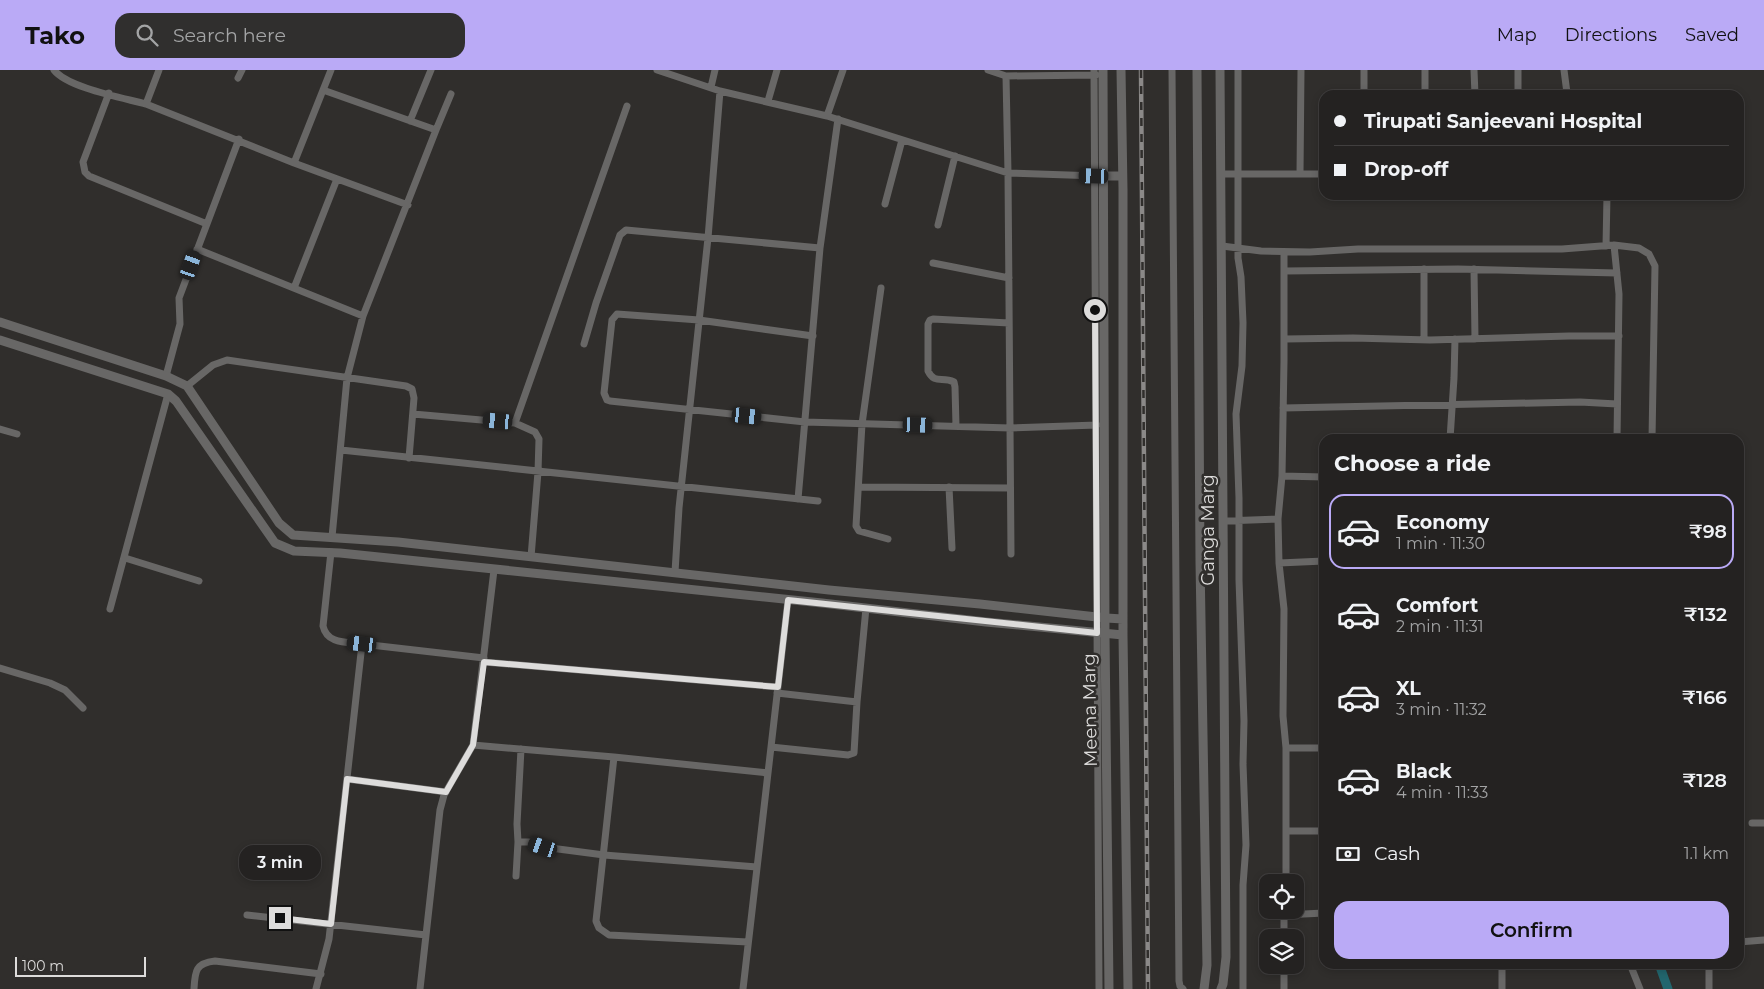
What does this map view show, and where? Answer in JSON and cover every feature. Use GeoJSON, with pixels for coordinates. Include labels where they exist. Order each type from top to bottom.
{"type":"FeatureCollection","features":[{"type":"Feature","properties":{"kind":"street"},"geometry":{"type":"LineString","coordinates":[[54,70],[65,79],[81,86],[146,104],[239,139],[294,163],[408,205]]}},
{"type":"Feature","properties":{"kind":"street"},"geometry":{"type":"LineString","coordinates":[[146,104],[160,70]]}},
{"type":"Feature","properties":{"kind":"street"},"geometry":{"type":"LineString","coordinates":[[238,78],[242,70]]}},
{"type":"Feature","properties":{"kind":"street"},"geometry":{"type":"LineString","coordinates":[[294,163],[331,70]]}},
{"type":"Feature","properties":{"kind":"street"},"geometry":{"type":"LineString","coordinates":[[410,121],[431,70]]}},
{"type":"Feature","properties":{"kind":"street"},"geometry":{"type":"LineString","coordinates":[[657,70],[720,91],[838,119],[1008,173],[1122,176]]}},
{"type":"Feature","properties":{"kind":"street"},"geometry":{"type":"LineString","coordinates":[[711,87],[715,70]]}},
{"type":"Feature","properties":{"kind":"street"},"geometry":{"type":"LineString","coordinates":[[768,101],[777,70]]}},
{"type":"Feature","properties":{"kind":"street"},"geometry":{"type":"LineString","coordinates":[[827,116],[843,70]]}},
{"type":"Feature","properties":{"kind":"street"},"geometry":{"type":"LineString","coordinates":[[988,70],[1006,76],[1121,72],[1123,635],[1128,989]]}},
{"type":"Feature","properties":{"kind":"street"},"geometry":{"type":"LineString","coordinates":[[1172,70],[1176,794],[1179,981],[1182,989]]}},
{"type":"Feature","properties":{"kind":"street","name":"Ganga Marg"},"geometry":{"type":"LineString","coordinates":[[1197,70],[1200,562],[1207,965],[1204,989]]}},
{"type":"Feature","properties":{"kind":"street","name":"Ganga Marg"},"geometry":{"type":"LineString","coordinates":[[1220,70],[1226,957],[1221,989]]}},
{"type":"Feature","properties":{"kind":"street"},"geometry":{"type":"LineString","coordinates":[[1238,70],[1238,258],[1241,277],[1243,323],[1242,366],[1236,414],[1240,520],[1239,580],[1246,845],[1243,885],[1243,989]]}},
{"type":"Feature","properties":{"kind":"street"},"geometry":{"type":"LineString","coordinates":[[1300,174],[1301,70]]}},
{"type":"Feature","properties":{"kind":"street"},"geometry":{"type":"LineString","coordinates":[[1364,70],[1364,90]]}},
{"type":"Feature","properties":{"kind":"street"},"geometry":{"type":"LineString","coordinates":[[1424,90],[1425,70]]}},
{"type":"Feature","properties":{"kind":"street"},"geometry":{"type":"LineString","coordinates":[[1474,70],[1475,90]]}},
{"type":"Feature","properties":{"kind":"street"},"geometry":{"type":"LineString","coordinates":[[1518,70],[1518,90]]}},
{"type":"Feature","properties":{"kind":"street"},"geometry":{"type":"LineString","coordinates":[[1564,70],[1567,90]]}},
{"type":"Feature","properties":{"kind":"street","name":"Meena Marg"},"geometry":{"type":"LineString","coordinates":[[1098,72],[1105,425],[1101,634],[1110,989]]}},
{"type":"Feature","properties":{"kind":"street"},"geometry":{"type":"LineString","coordinates":[[1006,76],[1011,554]]}},
{"type":"Feature","properties":{"kind":"street"},"geometry":{"type":"LineString","coordinates":[[323,90],[436,130]]}},
{"type":"Feature","properties":{"kind":"street"},"geometry":{"type":"LineString","coordinates":[[675,572],[708,238],[720,91]]}},
{"type":"Feature","properties":{"kind":"street"},"geometry":{"type":"LineString","coordinates":[[108,93],[83,162],[85,172],[89,176],[207,224]]}},
{"type":"Feature","properties":{"kind":"street"},"geometry":{"type":"LineString","coordinates":[[452,94],[363,316],[347,378],[323,626],[324,632],[332,640],[362,644],[484,660],[778,690],[857,702]]}},
{"type":"Feature","properties":{"kind":"street"},"geometry":{"type":"LineString","coordinates":[[514,423],[627,106]]}},
{"type":"Feature","properties":{"kind":"street"},"geometry":{"type":"LineString","coordinates":[[798,499],[820,248],[838,119]]}},
{"type":"Feature","properties":{"kind":"street"},"geometry":{"type":"LineString","coordinates":[[166,376],[178,333],[179,298],[239,139]]}},
{"type":"Feature","properties":{"kind":"street"},"geometry":{"type":"LineString","coordinates":[[885,204],[902,140]]}},
{"type":"Feature","properties":{"kind":"street"},"geometry":{"type":"LineString","coordinates":[[938,225],[955,156]]}},
{"type":"Feature","properties":{"kind":"street"},"geometry":{"type":"LineString","coordinates":[[1221,174],[1319,174]]}},
{"type":"Feature","properties":{"kind":"street"},"geometry":{"type":"LineString","coordinates":[[1099,176],[1095,425],[1101,618]]}},
{"type":"Feature","properties":{"kind":"street"},"geometry":{"type":"LineString","coordinates":[[294,288],[337,178]]}},
{"type":"Feature","properties":{"kind":"street"},"geometry":{"type":"LineString","coordinates":[[1607,200],[1610,246],[1617,272],[1619,294],[1617,434]]}},
{"type":"Feature","properties":{"kind":"street"},"geometry":{"type":"LineString","coordinates":[[584,344],[620,235],[626,230],[820,248]]}},
{"type":"Feature","properties":{"kind":"street"},"geometry":{"type":"LineString","coordinates":[[1222,246],[1284,252],[1358,249],[1562,249],[1610,246],[1639,248],[1649,254],[1655,266],[1652,434]]}},
{"type":"Feature","properties":{"kind":"street"},"geometry":{"type":"LineString","coordinates":[[197,248],[363,316]]}},
{"type":"Feature","properties":{"kind":"street"},"geometry":{"type":"LineString","coordinates":[[1284,252],[1282,476],[1278,519],[1279,563],[1284,609],[1283,716],[1286,748],[1286,874]]}},
{"type":"Feature","properties":{"kind":"street"},"geometry":{"type":"LineString","coordinates":[[933,263],[1009,278]]}},
{"type":"Feature","properties":{"kind":"street"},"geometry":{"type":"LineString","coordinates":[[1424,269],[1424,340]]}},
{"type":"Feature","properties":{"kind":"street"},"geometry":{"type":"LineString","coordinates":[[1285,271],[1474,269],[1617,272]]}},
{"type":"Feature","properties":{"kind":"street"},"geometry":{"type":"LineString","coordinates":[[1474,269],[1475,338]]}},
{"type":"Feature","properties":{"kind":"street"},"geometry":{"type":"LineString","coordinates":[[881,288],[862,424],[860,487],[856,526],[858,531],[888,540]]}},
{"type":"Feature","properties":{"kind":"street"},"geometry":{"type":"LineString","coordinates":[[813,336],[699,320],[617,314],[612,320],[604,393],[607,400],[610,401],[805,422],[1010,428],[1122,425]]}},
{"type":"Feature","properties":{"kind":"street"},"geometry":{"type":"LineString","coordinates":[[956,426],[956,387],[954,382],[935,380],[928,370],[928,324],[930,320],[1009,323]]}},
{"type":"Feature","properties":{"kind":"street"},"geometry":{"type":"LineString","coordinates":[[0,322],[166,376],[187,386],[279,522],[293,535],[398,542],[829,590],[1123,619]]}},
{"type":"Feature","properties":{"kind":"street"},"geometry":{"type":"LineString","coordinates":[[1284,339],[1424,340],[1619,336]]}},
{"type":"Feature","properties":{"kind":"street"},"geometry":{"type":"LineString","coordinates":[[1450,434],[1455,339]]}},
{"type":"Feature","properties":{"kind":"street"},"geometry":{"type":"LineString","coordinates":[[0,340],[168,394],[176,402],[275,543],[294,551],[331,552],[1123,635]]}},
{"type":"Feature","properties":{"kind":"street"},"geometry":{"type":"LineString","coordinates":[[187,386],[213,365],[227,360],[406,386],[412,389],[414,398],[410,458]]}},
{"type":"Feature","properties":{"kind":"street"},"geometry":{"type":"LineString","coordinates":[[110,609],[168,394]]}},
{"type":"Feature","properties":{"kind":"street"},"geometry":{"type":"LineString","coordinates":[[1283,408],[1580,402],[1617,404]]}},
{"type":"Feature","properties":{"kind":"street"},"geometry":{"type":"LineString","coordinates":[[413,414],[514,423],[535,432],[538,436],[538,472],[531,557]]}},
{"type":"Feature","properties":{"kind":"street"},"geometry":{"type":"LineString","coordinates":[[0,429],[17,434]]}},
{"type":"Feature","properties":{"kind":"street"},"geometry":{"type":"LineString","coordinates":[[341,450],[818,501]]}},
{"type":"Feature","properties":{"kind":"street"},"geometry":{"type":"LineString","coordinates":[[1282,476],[1319,477]]}},
{"type":"Feature","properties":{"kind":"street"},"geometry":{"type":"LineString","coordinates":[[860,487],[1010,488]]}},
{"type":"Feature","properties":{"kind":"street"},"geometry":{"type":"LineString","coordinates":[[949,487],[952,548]]}},
{"type":"Feature","properties":{"kind":"street"},"geometry":{"type":"LineString","coordinates":[[1224,521],[1278,519]]}},
{"type":"Feature","properties":{"kind":"street"},"geometry":{"type":"LineString","coordinates":[[125,558],[199,581]]}},
{"type":"Feature","properties":{"kind":"street"},"geometry":{"type":"LineString","coordinates":[[1279,563],[1319,561]]}},
{"type":"Feature","properties":{"kind":"street"},"geometry":{"type":"LineString","coordinates":[[420,989],[440,810],[446,792],[473,745],[494,570]]}},
{"type":"Feature","properties":{"kind":"street"},"geometry":{"type":"LineString","coordinates":[[743,989],[788,600]]}},
{"type":"Feature","properties":{"kind":"street"},"geometry":{"type":"LineString","coordinates":[[771,747],[848,755],[854,753],[866,608]]}},
{"type":"Feature","properties":{"kind":"street"},"geometry":{"type":"LineString","coordinates":[[1099,989],[1101,634]]}},
{"type":"Feature","properties":{"kind":"street"},"geometry":{"type":"LineString","coordinates":[[316,989],[331,924],[362,644]]}},
{"type":"Feature","properties":{"kind":"street"},"geometry":{"type":"LineString","coordinates":[[0,668],[50,683],[65,690],[83,708]]}},
{"type":"Feature","properties":{"kind":"street"},"geometry":{"type":"LineString","coordinates":[[473,745],[768,773]]}},
{"type":"Feature","properties":{"kind":"street"},"geometry":{"type":"LineString","coordinates":[[1286,748],[1319,748]]}},
{"type":"Feature","properties":{"kind":"street"},"geometry":{"type":"LineString","coordinates":[[516,876],[521,749]]}},
{"type":"Feature","properties":{"kind":"street"},"geometry":{"type":"LineString","coordinates":[[614,757],[596,921],[598,928],[610,935],[748,942]]}},
{"type":"Feature","properties":{"kind":"street"},"geometry":{"type":"LineString","coordinates":[[347,779],[446,792]]}},
{"type":"Feature","properties":{"kind":"street"},"geometry":{"type":"LineString","coordinates":[[1752,823],[1764,823]]}},
{"type":"Feature","properties":{"kind":"street"},"geometry":{"type":"LineString","coordinates":[[1286,831],[1319,831]]}},
{"type":"Feature","properties":{"kind":"street"},"geometry":{"type":"LineString","coordinates":[[518,842],[530,842],[543,847],[604,855],[757,867]]}},
{"type":"Feature","properties":{"kind":"street"},"geometry":{"type":"LineString","coordinates":[[1304,912],[1319,913]]}},
{"type":"Feature","properties":{"kind":"street"},"geometry":{"type":"LineString","coordinates":[[247,915],[426,935]]}},
{"type":"Feature","properties":{"kind":"street"},"geometry":{"type":"LineString","coordinates":[[1744,942],[1764,940]]}},
{"type":"Feature","properties":{"kind":"street"},"geometry":{"type":"LineString","coordinates":[[194,989],[194,978],[199,966],[206,962],[214,961],[321,974]]}},
{"type":"Feature","properties":{"kind":"street"},"geometry":{"type":"LineString","coordinates":[[1502,969],[1502,989]]}},
{"type":"Feature","properties":{"kind":"street"},"geometry":{"type":"LineString","coordinates":[[1632,969],[1640,989]]}},
{"type":"Feature","properties":{"kind":"street"},"geometry":{"type":"LineString","coordinates":[[1709,969],[1709,989]]}},
{"type":"Feature","properties":{"kind":"street"},"geometry":{"type":"LineString","coordinates":[[1284,974],[1284,989]]}},
{"type":"Feature","properties":{"kind":"waterway"},"geometry":{"type":"LineString","coordinates":[[1661,969],[1668,989]]}},
{"type":"Feature","properties":{"kind":"railway"},"geometry":{"type":"LineString","coordinates":[[1141,70],[1148,989]]}},
{"type":"Feature","properties":{"kind":"route"},"geometry":{"type":"LineString","coordinates":[[280,918],[331,924],[347,779],[446,792],[473,745],[484,662],[778,687],[788,600],[1097,633],[1095,310]]}}]}
